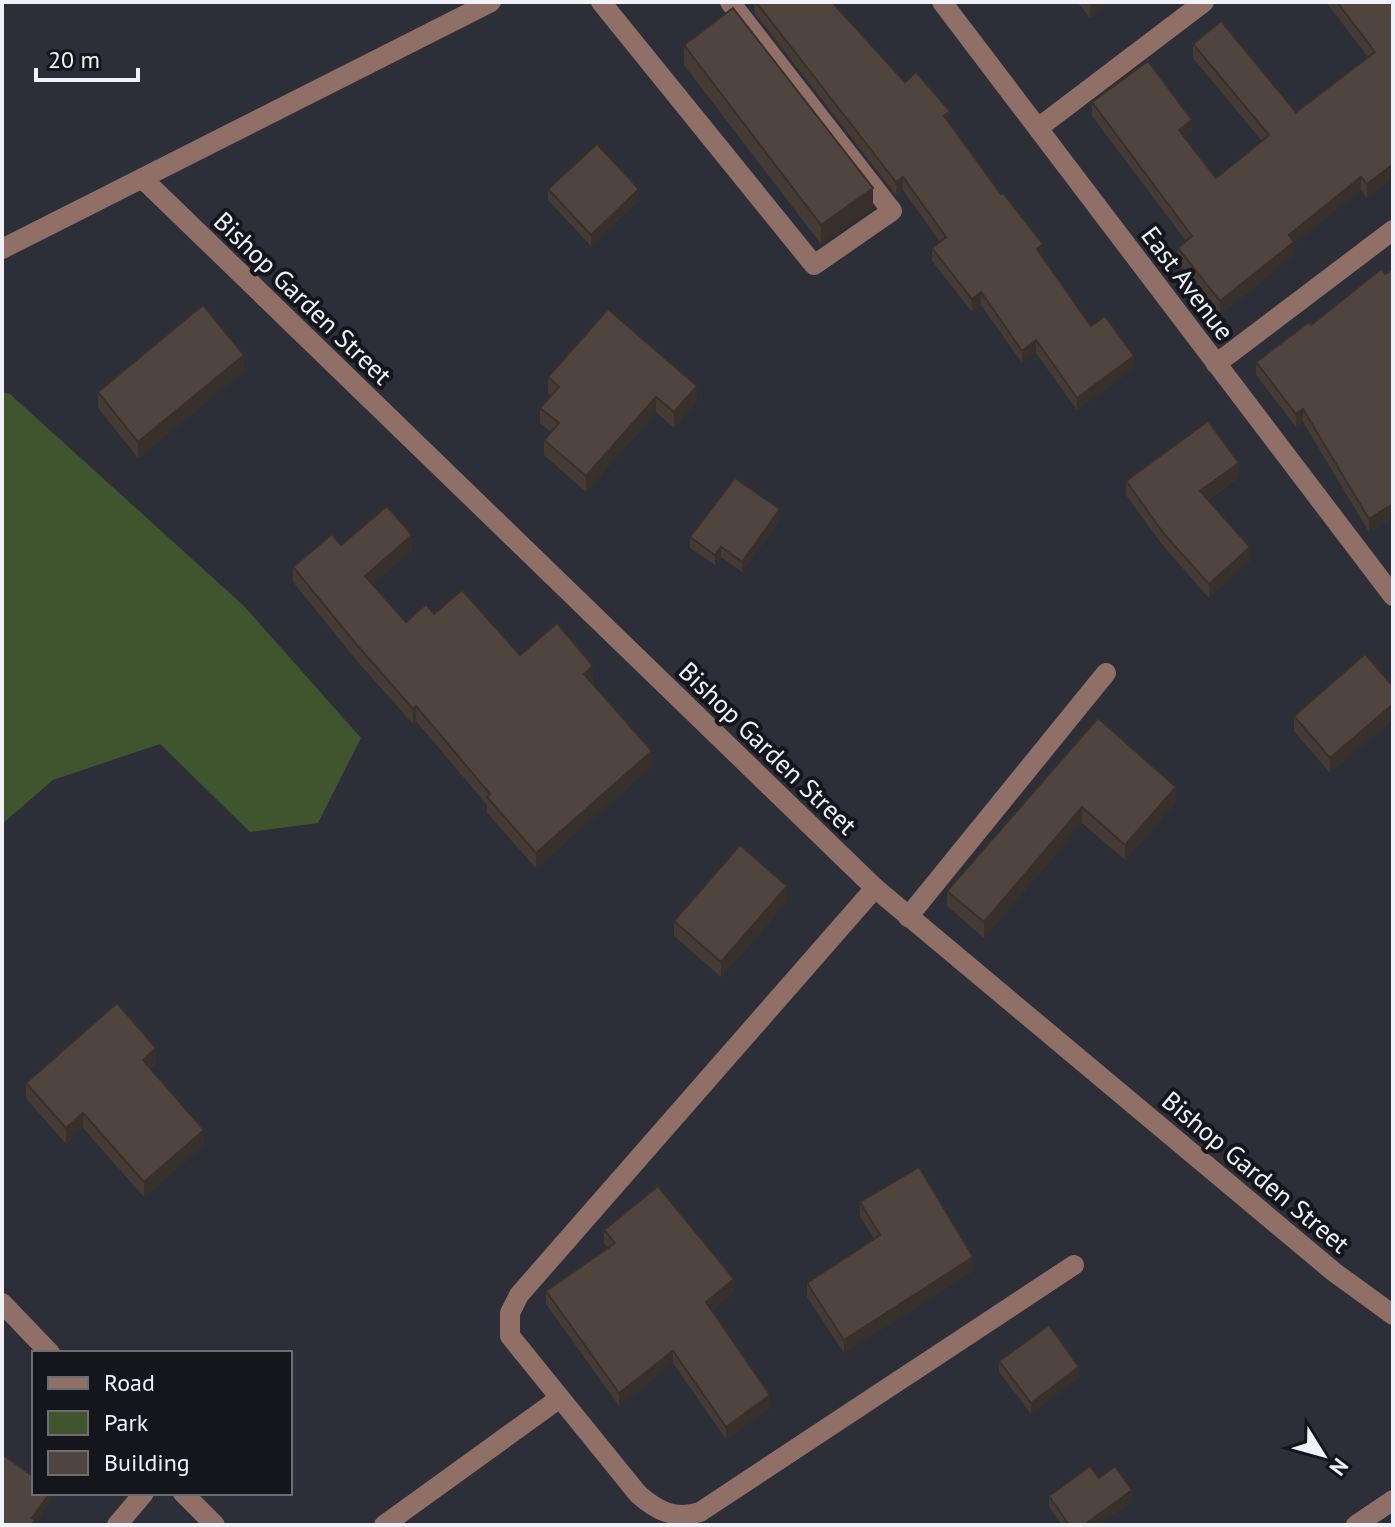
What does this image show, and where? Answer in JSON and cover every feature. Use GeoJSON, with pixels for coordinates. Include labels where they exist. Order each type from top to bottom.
{"type":"FeatureCollection","features":[{"type":"Feature","properties":{"kind":"street"},"geometry":{"type":"LineString","coordinates":[[2,249],[491,2]]}},
{"type":"Feature","properties":{"kind":"street"},"geometry":{"type":"LineString","coordinates":[[601,2],[814,265],[892,211],[730,2]]}},
{"type":"Feature","properties":{"kind":"street","name":"East Avenue"},"geometry":{"type":"LineString","coordinates":[[942,2],[1393,596]]}},
{"type":"Feature","properties":{"kind":"street"},"geometry":{"type":"LineString","coordinates":[[1038,128],[1204,2]]}},
{"type":"Feature","properties":{"kind":"street","name":"Bishop Garden Street"},"geometry":{"type":"LineString","coordinates":[[143,179],[875,888],[1334,1272],[1393,1315]]}},
{"type":"Feature","properties":{"kind":"street"},"geometry":{"type":"LineString","coordinates":[[1216,364],[1393,230]]}},
{"type":"Feature","properties":{"kind":"street"},"geometry":{"type":"LineString","coordinates":[[908,917],[1106,673]]}},
{"type":"Feature","properties":{"kind":"street"},"geometry":{"type":"LineString","coordinates":[[875,888],[513,1305],[510,1336],[638,1494],[678,1521],[700,1512],[1074,1265]]}},
{"type":"Feature","properties":{"kind":"street"},"geometry":{"type":"LineString","coordinates":[[2,1303],[48,1351]]}},
{"type":"Feature","properties":{"kind":"street"},"geometry":{"type":"LineString","coordinates":[[384,1525],[560,1398]]}},
{"type":"Feature","properties":{"kind":"street"},"geometry":{"type":"LineString","coordinates":[[121,1520],[142,1495]]}},
{"type":"Feature","properties":{"kind":"street"},"geometry":{"type":"LineString","coordinates":[[185,1495],[215,1525]]}},
{"type":"Feature","properties":{"kind":"street"},"geometry":{"type":"LineString","coordinates":[[1356,1525],[1393,1500]]}},
{"type":"Feature","properties":{"kind":"green space"},"geometry":{"type":"Polygon","coordinates":[[[2,392],[10,394],[244,606],[361,738],[318,823],[250,832],[160,744],[53,780],[2,824],[2,392]]]}},
{"type":"Feature","properties":{"kind":"building"},"geometry":{"type":"Polygon","coordinates":[[[756,2],[832,2],[905,82],[916,72],[950,111],[944,116],[1001,194],[1043,244],[1037,249],[1091,326],[1105,316],[1134,356],[1077,398],[1036,340],[1022,351],[981,292],[972,299],[932,248],[946,237],[903,177],[896,182],[756,2]]]}},
{"type":"Feature","properties":{"kind":"building"},"geometry":{"type":"Polygon","coordinates":[[[1337,2],[1393,2],[1393,164],[1367,184],[1361,177],[1289,235],[1294,242],[1220,301],[1178,248],[1192,236],[1092,102],[1148,61],[1192,120],[1179,130],[1216,178],[1269,135],[1193,44],[1221,21],[1296,112],[1375,52],[1337,2]]]}},
{"type":"Feature","properties":{"kind":"building"},"geometry":{"type":"Polygon","coordinates":[[[733,8],[873,188],[821,225],[684,45],[733,8]]]}},
{"type":"Feature","properties":{"kind":"building"},"geometry":{"type":"Polygon","coordinates":[[[597,144],[639,189],[591,235],[548,189],[597,144]]]}},
{"type":"Feature","properties":{"kind":"building"},"geometry":{"type":"Polygon","coordinates":[[[1393,268],[1393,504],[1369,519],[1303,409],[1296,414],[1256,362],[1309,322],[1311,325],[1381,269],[1385,274],[1393,268]]]}},
{"type":"Feature","properties":{"kind":"building"},"geometry":{"type":"Polygon","coordinates":[[[203,305],[244,355],[138,442],[98,392],[203,305]]]}},
{"type":"Feature","properties":{"kind":"building"},"geometry":{"type":"Polygon","coordinates":[[[608,309],[697,386],[674,412],[656,397],[586,476],[544,440],[559,423],[540,408],[559,387],[548,377],[608,309]]]}},
{"type":"Feature","properties":{"kind":"building"},"geometry":{"type":"Polygon","coordinates":[[[1208,421],[1239,463],[1200,491],[1250,547],[1209,584],[1164,534],[1126,481],[1208,421]]]}},
{"type":"Feature","properties":{"kind":"building"},"geometry":{"type":"Polygon","coordinates":[[[735,478],[780,509],[742,562],[721,547],[715,555],[690,537],[735,478]]]}},
{"type":"Feature","properties":{"kind":"building"},"geometry":{"type":"Polygon","coordinates":[[[387,506],[412,535],[365,576],[406,622],[426,604],[434,614],[462,590],[520,655],[557,623],[593,666],[584,674],[652,751],[536,853],[487,797],[490,794],[416,706],[413,709],[293,567],[332,534],[341,545],[387,506]]]}},
{"type":"Feature","properties":{"kind":"building"},"geometry":{"type":"Polygon","coordinates":[[[1365,654],[1393,686],[1393,704],[1330,758],[1294,716],[1365,654]]]}},
{"type":"Feature","properties":{"kind":"building"},"geometry":{"type":"Polygon","coordinates":[[[1098,718],[1176,787],[1125,845],[1082,807],[984,922],[947,891],[1098,718]]]}},
{"type":"Feature","properties":{"kind":"building"},"geometry":{"type":"Polygon","coordinates":[[[740,845],[787,886],[721,962],[674,921],[740,845]]]}},
{"type":"Feature","properties":{"kind":"building"},"geometry":{"type":"Polygon","coordinates":[[[117,1003],[156,1048],[143,1060],[204,1130],[144,1182],[83,1113],[66,1128],[26,1083],[117,1003]]]}},
{"type":"Feature","properties":{"kind":"building"},"geometry":{"type":"Polygon","coordinates":[[[919,1167],[973,1257],[844,1340],[807,1283],[880,1235],[860,1202],[919,1167]]]}},
{"type":"Feature","properties":{"kind":"building"},"geometry":{"type":"Polygon","coordinates":[[[658,1186],[734,1279],[706,1302],[770,1395],[726,1427],[673,1351],[619,1393],[546,1291],[615,1243],[604,1230],[658,1186]]]}},
{"type":"Feature","properties":{"kind":"building"},"geometry":{"type":"Polygon","coordinates":[[[1049,1325],[1079,1367],[1031,1403],[999,1361],[1049,1325]]]}},
{"type":"Feature","properties":{"kind":"building"},"geometry":{"type":"Polygon","coordinates":[[[2,1454],[32,1476],[32,1495],[49,1495],[32,1518],[35,1520],[31,1525],[2,1525],[2,1454]]]}},
{"type":"Feature","properties":{"kind":"building"},"geometry":{"type":"Polygon","coordinates":[[[1090,1466],[1099,1478],[1115,1466],[1132,1490],[1084,1525],[1069,1525],[1049,1496],[1090,1466]]]}}]}
